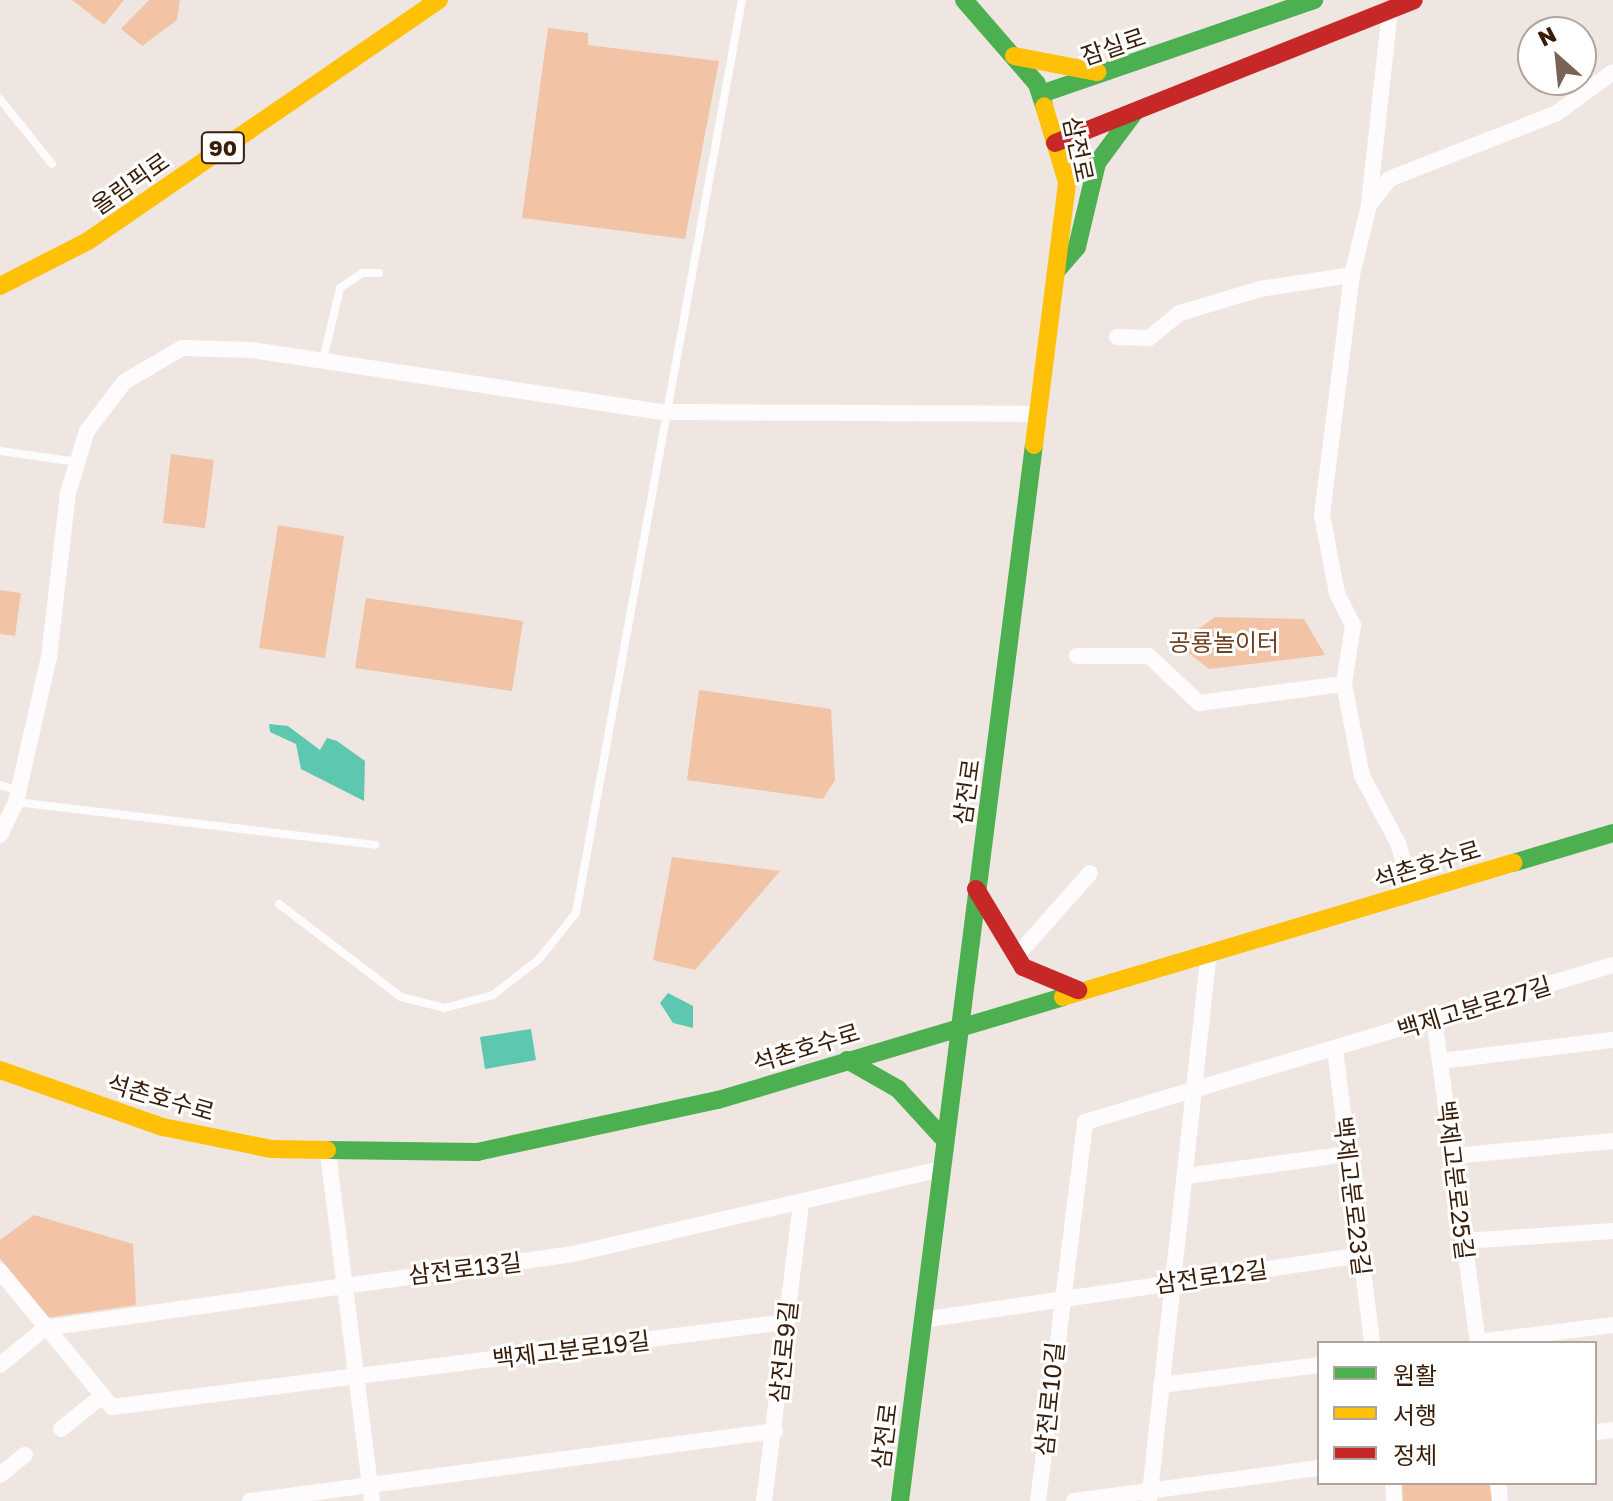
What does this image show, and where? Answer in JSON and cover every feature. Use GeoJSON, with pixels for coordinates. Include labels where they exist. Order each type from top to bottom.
{"type":"FeatureCollection","features":[{"type":"Feature","properties":{"kind":"main road","name":"올림픽로"},"geometry":{"type":"LineString","coordinates":[[0,286],[88,241],[439,0]]}},
{"type":"Feature","properties":{"kind":"main road"},"geometry":{"type":"LineString","coordinates":[[964,0],[1014,56],[1041,94]]}},
{"type":"Feature","properties":{"kind":"main road","name":"잠실로"},"geometry":{"type":"LineString","coordinates":[[1041,94],[1122,69],[1314,0]]}},
{"type":"Feature","properties":{"kind":"main road"},"geometry":{"type":"LineString","coordinates":[[1055,143],[1201,79],[1388,4],[1414,0]]}},
{"type":"Feature","properties":{"kind":"main road"},"geometry":{"type":"LineString","coordinates":[[1194,43],[1182,66],[1201,79]]}},
{"type":"Feature","properties":{"kind":"main road"},"geometry":{"type":"LineString","coordinates":[[1014,56],[1079,72],[1122,69]]}},
{"type":"Feature","properties":{"kind":"main road","name":"삼전로"},"geometry":{"type":"LineString","coordinates":[[900,1501],[955,1026],[976,889],[1067,182],[1041,94]]}},
{"type":"Feature","properties":{"kind":"main road"},"geometry":{"type":"LineString","coordinates":[[1058,269],[1077,247],[1104,148],[1144,105]]}},
{"type":"Feature","properties":{"kind":"main road","name":"석촌호수로"},"geometry":{"type":"LineString","coordinates":[[0,1070],[163,1127],[328,1153],[491,1149],[704,1103],[1613,833]]}},
{"type":"Feature","properties":{"kind":"main road"},"geometry":{"type":"LineString","coordinates":[[976,889],[1023,967],[1078,990]]}},
{"type":"Feature","properties":{"kind":"main road"},"geometry":{"type":"LineString","coordinates":[[847,1060],[898,1089],[942,1137]]}},
{"type":"Feature","properties":{"kind":"street"},"geometry":{"type":"LineString","coordinates":[[1388,4],[1369,205],[1352,275],[1322,515],[1337,593],[1353,625],[1344,684],[1362,776],[1398,843],[1413,894]]}},
{"type":"Feature","properties":{"kind":"street"},"geometry":{"type":"LineString","coordinates":[[1369,205],[1389,179],[1557,113],[1613,72]]}},
{"type":"Feature","properties":{"kind":"street"},"geometry":{"type":"LineString","coordinates":[[1117,337],[1149,338],[1180,313],[1260,289],[1352,275]]}},
{"type":"Feature","properties":{"kind":"street"},"geometry":{"type":"LineString","coordinates":[[0,835],[18,796],[49,657],[77,462],[87,431],[124,382],[182,348],[323,361],[662,412],[1039,414]]}},
{"type":"Feature","properties":{"kind":"street"},"geometry":{"type":"LineString","coordinates":[[1077,656],[1149,656],[1199,703],[1344,684]]}},
{"type":"Feature","properties":{"kind":"street"},"geometry":{"type":"LineString","coordinates":[[1021,951],[1090,873]]}},
{"type":"Feature","properties":{"kind":"street"},"geometry":{"type":"LineString","coordinates":[[1149,1497],[1209,951]]}},
{"type":"Feature","properties":{"kind":"street","name":"백제고분로27길"},"geometry":{"type":"LineString","coordinates":[[1060,1296],[1085,1122],[1613,965]]}},
{"type":"Feature","properties":{"kind":"street","name":"백제고분로25길"},"geometry":{"type":"LineString","coordinates":[[1434,1018],[1478,1341]]}},
{"type":"Feature","properties":{"kind":"street"},"geometry":{"type":"LineString","coordinates":[[1441,1061],[1613,1040]]}},
{"type":"Feature","properties":{"kind":"street","name":"백제고분로23길"},"geometry":{"type":"LineString","coordinates":[[1335,1049],[1372,1341]]}},
{"type":"Feature","properties":{"kind":"street"},"geometry":{"type":"LineString","coordinates":[[1453,1156],[1613,1141]]}},
{"type":"Feature","properties":{"kind":"street"},"geometry":{"type":"LineString","coordinates":[[328,1153],[371,1493]]}},
{"type":"Feature","properties":{"kind":"street"},"geometry":{"type":"LineString","coordinates":[[1186,1176],[1348,1154]]}},
{"type":"Feature","properties":{"kind":"street","name":"삼전로13길"},"geometry":{"type":"LineString","coordinates":[[45,1328],[343,1283],[573,1254],[938,1170]]}},
{"type":"Feature","properties":{"kind":"street","name":"삼전로9길"},"geometry":{"type":"LineString","coordinates":[[764,1501],[801,1202]]}},
{"type":"Feature","properties":{"kind":"street"},"geometry":{"type":"LineString","coordinates":[[1463,1241],[1613,1231]]}},
{"type":"Feature","properties":{"kind":"street","name":"삼전로12길"},"geometry":{"type":"LineString","coordinates":[[922,1320],[1060,1296],[1361,1255]]}},
{"type":"Feature","properties":{"kind":"street"},"geometry":{"type":"LineString","coordinates":[[0,1271],[101,1397],[61,1429]]}},
{"type":"Feature","properties":{"kind":"street","name":"삼전로10길"},"geometry":{"type":"LineString","coordinates":[[1038,1501],[1060,1296]]}},
{"type":"Feature","properties":{"kind":"street","name":"백제고분로19길"},"geometry":{"type":"LineString","coordinates":[[101,1397],[112,1407],[786,1322]]}},
{"type":"Feature","properties":{"kind":"street"},"geometry":{"type":"LineString","coordinates":[[1486,1341],[1613,1325]]}},
{"type":"Feature","properties":{"kind":"street"},"geometry":{"type":"LineString","coordinates":[[0,1365],[45,1328]]}},
{"type":"Feature","properties":{"kind":"street"},"geometry":{"type":"LineString","coordinates":[[1161,1385],[1317,1365]]}},
{"type":"Feature","properties":{"kind":"street"},"geometry":{"type":"LineString","coordinates":[[250,1501],[371,1493],[775,1431]]}},
{"type":"Feature","properties":{"kind":"street"},"geometry":{"type":"LineString","coordinates":[[0,1475],[25,1455]]}},
{"type":"Feature","properties":{"kind":"street"},"geometry":{"type":"LineString","coordinates":[[1074,1501],[1149,1497],[1317,1468]]}},
{"type":"Feature","properties":{"kind":"lane"},"geometry":{"type":"LineString","coordinates":[[279,904],[401,997],[445,1008],[493,995],[539,959],[576,913],[662,412],[742,0]]}},
{"type":"Feature","properties":{"kind":"lane"},"geometry":{"type":"LineString","coordinates":[[0,99],[52,164]]}},
{"type":"Feature","properties":{"kind":"lane"},"geometry":{"type":"LineString","coordinates":[[323,361],[326,322],[340,288],[362,273],[379,273]]}},
{"type":"Feature","properties":{"kind":"lane"},"geometry":{"type":"LineString","coordinates":[[0,451],[77,462]]}},
{"type":"Feature","properties":{"kind":"lane"},"geometry":{"type":"LineString","coordinates":[[0,785],[18,796],[375,845]]}},
{"type":"Feature","properties":{"kind":"green space"},"geometry":{"type":"Polygon","coordinates":[[[72,0],[124,0],[104,25],[72,0]]]}},
{"type":"Feature","properties":{"kind":"green space"},"geometry":{"type":"Polygon","coordinates":[[[149,0],[180,0],[177,20],[142,46],[121,29],[149,0]]]}},
{"type":"Feature","properties":{"kind":"green space"},"geometry":{"type":"Polygon","coordinates":[[[548,28],[588,33],[588,45],[719,61],[685,239],[522,218],[548,28]]]}},
{"type":"Feature","properties":{"kind":"green space"},"geometry":{"type":"Polygon","coordinates":[[[171,454],[214,460],[205,528],[163,523],[171,454]]]}},
{"type":"Feature","properties":{"kind":"green space"},"geometry":{"type":"Polygon","coordinates":[[[278,525],[344,536],[325,658],[259,648],[278,525]]]}},
{"type":"Feature","properties":{"kind":"green space"},"geometry":{"type":"Polygon","coordinates":[[[0,590],[21,593],[15,636],[0,634],[0,590]]]}},
{"type":"Feature","properties":{"kind":"green space"},"geometry":{"type":"Polygon","coordinates":[[[366,598],[523,621],[512,691],[355,668],[366,598]]]}},
{"type":"Feature","properties":{"kind":"green space","name":"공룡놀이터"},"geometry":{"type":"Polygon","coordinates":[[[1215,617],[1304,619],[1325,655],[1209,669],[1177,644],[1215,617]]]}},
{"type":"Feature","properties":{"kind":"green space"},"geometry":{"type":"Polygon","coordinates":[[[699,690],[831,709],[835,780],[823,799],[687,780],[699,690]]]}},
{"type":"Feature","properties":{"kind":"green space"},"geometry":{"type":"Polygon","coordinates":[[[672,857],[780,871],[695,970],[653,960],[672,857]]]}},
{"type":"Feature","properties":{"kind":"green space"},"geometry":{"type":"Polygon","coordinates":[[[34,1215],[133,1244],[136,1305],[46,1318],[0,1258],[0,1240],[34,1215]]]}},
{"type":"Feature","properties":{"kind":"green space"},"geometry":{"type":"Polygon","coordinates":[[[1402,1485],[1496,1485],[1498,1501],[1403,1501],[1402,1485]]]}},
{"type":"Feature","properties":{"kind":"shaded area"},"geometry":{"type":"Polygon","coordinates":[[[269,724],[288,726],[320,750],[327,738],[337,741],[365,761],[364,801],[301,769],[296,744],[270,732],[269,724]]]}},
{"type":"Feature","properties":{"kind":"shaded area"},"geometry":{"type":"Polygon","coordinates":[[[668,993],[693,1006],[693,1028],[673,1023],[660,1003],[668,993]]]}},
{"type":"Feature","properties":{"kind":"shaded area"},"geometry":{"type":"Polygon","coordinates":[[[531,1029],[536,1060],[485,1069],[480,1037],[531,1029]]]}},
{"type":"Feature","properties":{"kind":"traffic: fast"},"geometry":{"type":"LineString","coordinates":[[964,0],[1037,84],[1044,106]]}},
{"type":"Feature","properties":{"kind":"traffic: fast"},"geometry":{"type":"LineString","coordinates":[[1041,94],[1314,0]]}},
{"type":"Feature","properties":{"kind":"traffic: fast"},"geometry":{"type":"LineString","coordinates":[[1058,269],[1077,247],[1097,163],[1134,113]]}},
{"type":"Feature","properties":{"kind":"traffic: fast"},"geometry":{"type":"LineString","coordinates":[[900,1501],[1034,445]]}},
{"type":"Feature","properties":{"kind":"traffic: fast"},"geometry":{"type":"LineString","coordinates":[[1513,863],[1613,833]]}},
{"type":"Feature","properties":{"kind":"traffic: fast"},"geometry":{"type":"LineString","coordinates":[[327,1150],[477,1152],[718,1100],[1063,997]]}},
{"type":"Feature","properties":{"kind":"traffic: fast"},"geometry":{"type":"LineString","coordinates":[[847,1060],[898,1089],[942,1137]]}},
{"type":"Feature","properties":{"kind":"traffic: slow"},"geometry":{"type":"LineString","coordinates":[[0,286],[88,241],[439,0]]}},
{"type":"Feature","properties":{"kind":"traffic: slow"},"geometry":{"type":"LineString","coordinates":[[1014,56],[1097,72]]}},
{"type":"Feature","properties":{"kind":"traffic: slow"},"geometry":{"type":"LineString","coordinates":[[1034,445],[1067,182],[1044,106]]}},
{"type":"Feature","properties":{"kind":"traffic: slow"},"geometry":{"type":"LineString","coordinates":[[1063,997],[1513,863]]}},
{"type":"Feature","properties":{"kind":"traffic: slow"},"geometry":{"type":"LineString","coordinates":[[0,1070],[163,1127],[271,1149],[327,1150]]}},
{"type":"Feature","properties":{"kind":"traffic: jam"},"geometry":{"type":"LineString","coordinates":[[1055,143],[1414,0]]}},
{"type":"Feature","properties":{"kind":"traffic: jam"},"geometry":{"type":"LineString","coordinates":[[976,889],[1023,967],[1078,990]]}}]}
